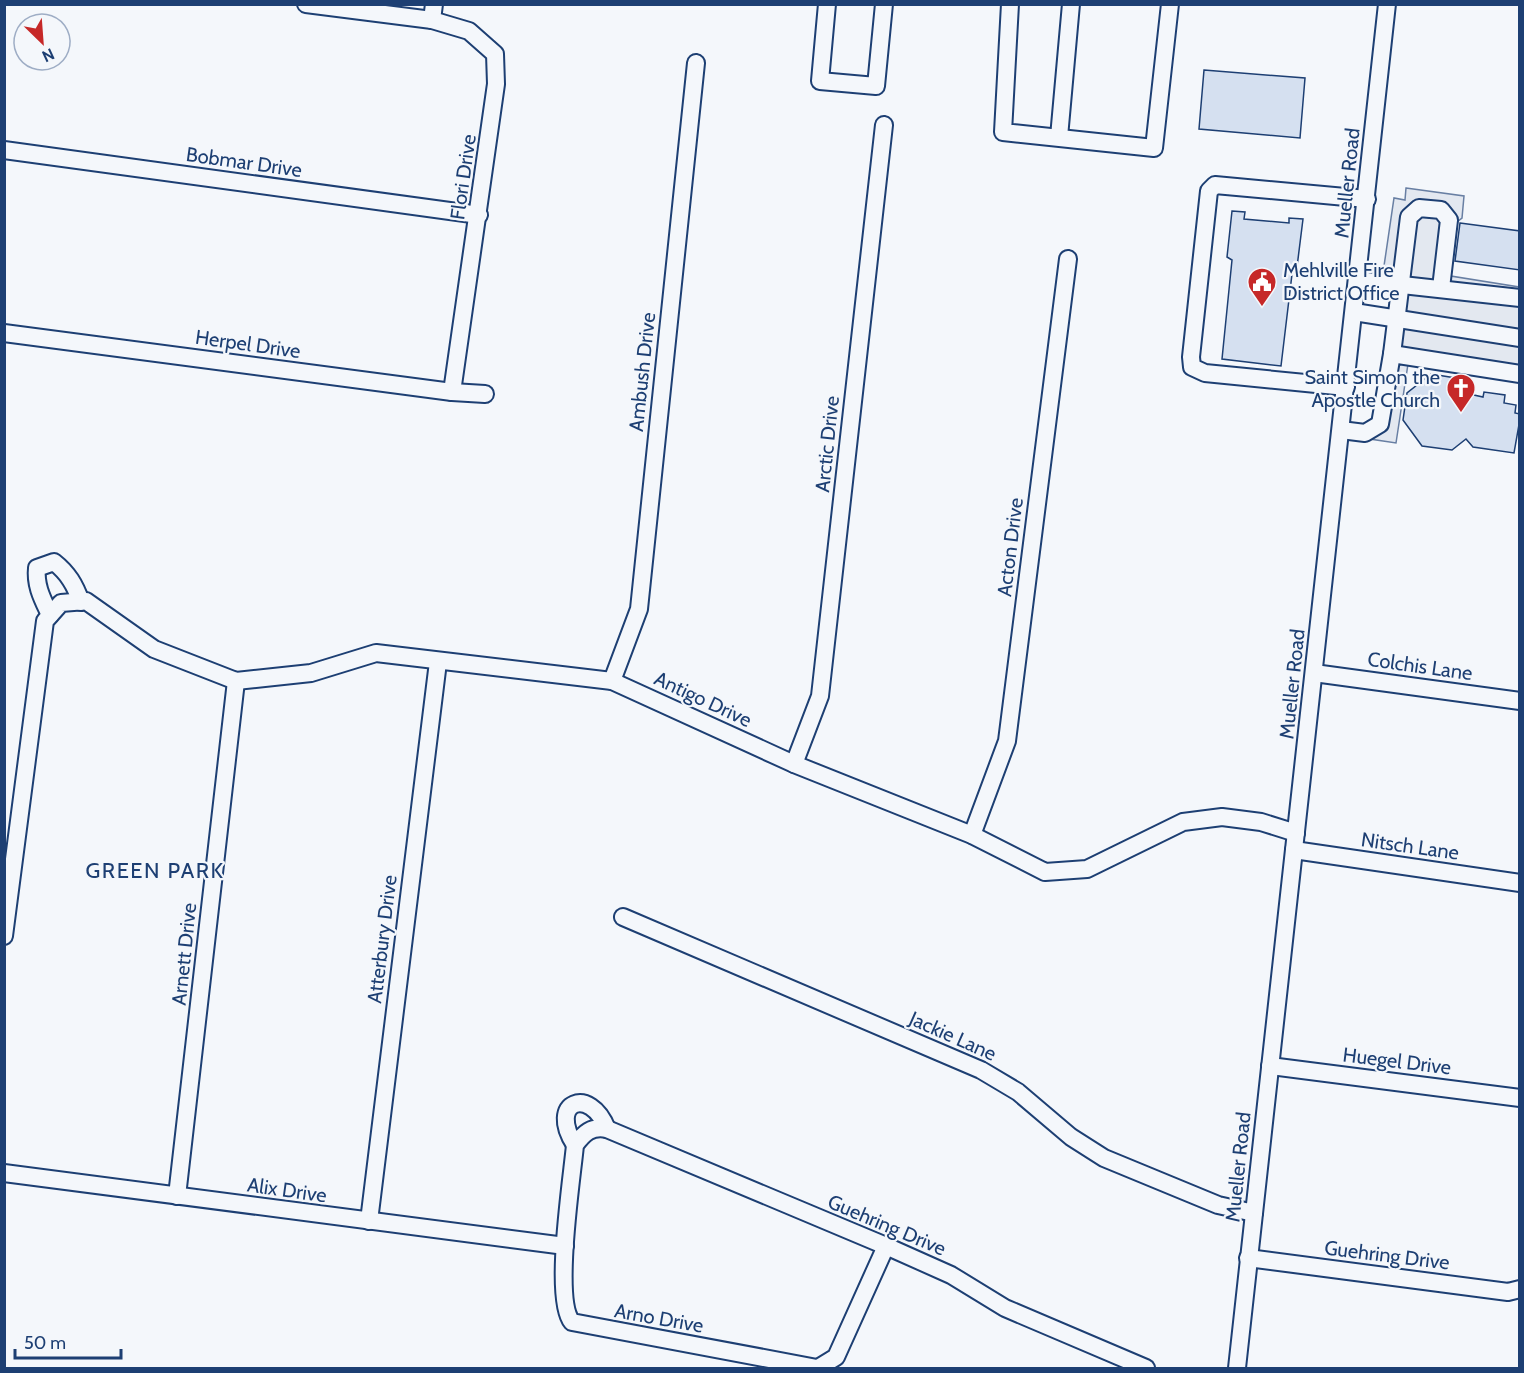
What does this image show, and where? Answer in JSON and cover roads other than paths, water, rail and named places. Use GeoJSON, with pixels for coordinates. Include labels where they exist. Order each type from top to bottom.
{"type":"FeatureCollection","features":[{"type":"Feature","properties":{"kind":"street"},"geometry":{"type":"LineString","coordinates":[[306,4],[433,12]]}},
{"type":"Feature","properties":{"kind":"street"},"geometry":{"type":"LineString","coordinates":[[827,4],[820,81],[876,86],[884,4]]}},
{"type":"Feature","properties":{"kind":"street"},"geometry":{"type":"LineString","coordinates":[[1010,4],[1003,132],[1154,148],[1170,4]]}},
{"type":"Feature","properties":{"kind":"street"},"geometry":{"type":"LineString","coordinates":[[1059,137],[1071,4]]}},
{"type":"Feature","properties":{"kind":"street","name":"Mueller Road"},"geometry":{"type":"LineString","coordinates":[[1237,1368],[1387,4]]}},
{"type":"Feature","properties":{"kind":"street","name":"Flori Drive"},"geometry":{"type":"LineString","coordinates":[[433,12],[469,31],[495,54],[496,84],[453,393]]}},
{"type":"Feature","properties":{"kind":"street","name":"Ambush Drive"},"geometry":{"type":"LineString","coordinates":[[612,681],[639,609],[696,63]]}},
{"type":"Feature","properties":{"kind":"street","name":"Arctic Drive"},"geometry":{"type":"LineString","coordinates":[[794,764],[820,696],[884,125]]}},
{"type":"Feature","properties":{"kind":"street","name":"Bobmar Drive"},"geometry":{"type":"LineString","coordinates":[[4,150],[479,215]]}},
{"type":"Feature","properties":{"kind":"street"},"geometry":{"type":"LineString","coordinates":[[1346,387],[1205,374],[1192,367],[1191,357],[1207,203],[1209,191],[1215,185],[1367,199]]}},
{"type":"Feature","properties":{"kind":"street"},"geometry":{"type":"LineString","coordinates":[[1341,430],[1365,433],[1380,424],[1392,354],[1409,217],[1419,208],[1441,210],[1449,220],[1441,288]]}},
{"type":"Feature","properties":{"kind":"street","name":"Acton Drive"},"geometry":{"type":"LineString","coordinates":[[972,835],[1007,741],[1068,259]]}},
{"type":"Feature","properties":{"kind":"street"},"geometry":{"type":"LineString","coordinates":[[1357,280],[1520,298]]}},
{"type":"Feature","properties":{"kind":"street"},"geometry":{"type":"LineString","coordinates":[[1354,312],[1520,338]]}},
{"type":"Feature","properties":{"kind":"street","name":"Herpel Drive"},"geometry":{"type":"LineString","coordinates":[[4,333],[453,393],[485,394]]}},
{"type":"Feature","properties":{"kind":"street"},"geometry":{"type":"LineString","coordinates":[[1392,354],[1520,374]]}},
{"type":"Feature","properties":{"kind":"street"},"geometry":{"type":"LineString","coordinates":[[4,936],[45,621],[56,609],[81,602],[76,585],[64,570],[54,562],[44,563],[37,568],[39,590],[56,609]]}},
{"type":"Feature","properties":{"kind":"street","name":"Antigo Drive"},"geometry":{"type":"LineString","coordinates":[[81,602],[86,602],[153,649],[236,681],[311,673],[376,653],[612,681],[794,764],[972,835],[1045,872],[1087,869],[1183,822],[1222,817],[1261,822],[1296,833]]}},
{"type":"Feature","properties":{"kind":"street","name":"Atterbury Drive"},"geometry":{"type":"LineString","coordinates":[[369,1221],[438,662]]}},
{"type":"Feature","properties":{"kind":"street","name":"Colchis Lane"},"geometry":{"type":"LineString","coordinates":[[1314,673],[1520,701]]}},
{"type":"Feature","properties":{"kind":"street","name":"Arnett Drive"},"geometry":{"type":"LineString","coordinates":[[177,1196],[236,681]]}},
{"type":"Feature","properties":{"kind":"street","name":"Nitsch Lane"},"geometry":{"type":"LineString","coordinates":[[1294,850],[1520,883]]}},
{"type":"Feature","properties":{"kind":"street","name":"Jackie Lane"},"geometry":{"type":"LineString","coordinates":[[622,916],[981,1070],[1018,1092],[1071,1137],[1104,1158],[1218,1205],[1254,1213]]}},
{"type":"Feature","properties":{"kind":"street","name":"Huegel Drive"},"geometry":{"type":"LineString","coordinates":[[1270,1066],[1520,1098]]}},
{"type":"Feature","properties":{"kind":"street"},"geometry":{"type":"LineString","coordinates":[[575,1145],[566,1131],[564,1121],[566,1111],[576,1103],[588,1103],[596,1110],[607,1129]]}},
{"type":"Feature","properties":{"kind":"street"},"geometry":{"type":"LineString","coordinates":[[565,1246],[575,1145],[585,1133],[597,1127],[607,1129]]}},
{"type":"Feature","properties":{"kind":"street","name":"Guehring Drive"},"geometry":{"type":"LineString","coordinates":[[607,1129],[951,1275],[1005,1308],[1146,1368]]}},
{"type":"Feature","properties":{"kind":"street","name":"Alix Drive"},"geometry":{"type":"LineString","coordinates":[[4,1173],[565,1246]]}},
{"type":"Feature","properties":{"kind":"street","name":"Arno Drive"},"geometry":{"type":"LineString","coordinates":[[565,1246],[565,1305],[567,1317],[572,1322],[818,1368],[836,1357],[885,1246]]}},
{"type":"Feature","properties":{"kind":"street","name":"Guehring Drive"},"geometry":{"type":"LineString","coordinates":[[1248,1258],[1515,1290]]}},
{"type":"Feature","properties":{"kind":"street"},"geometry":{"type":"LineString","coordinates":[[1515,1290],[1520,1307]]}},
{"type":"Feature","properties":{"kind":"place","name":"Mehlville Fire District Office"},"geometry":{"type":"Point","coordinates":[1262,308]}},
{"type":"Feature","properties":{"kind":"place","name":"Saint Simon the Apostle Church"},"geometry":{"type":"Point","coordinates":[1461,414]}},
{"type":"Feature","properties":{"kind":"district","name":"GREEN PARK"},"geometry":{"type":"Point","coordinates":[155,870]}}]}
